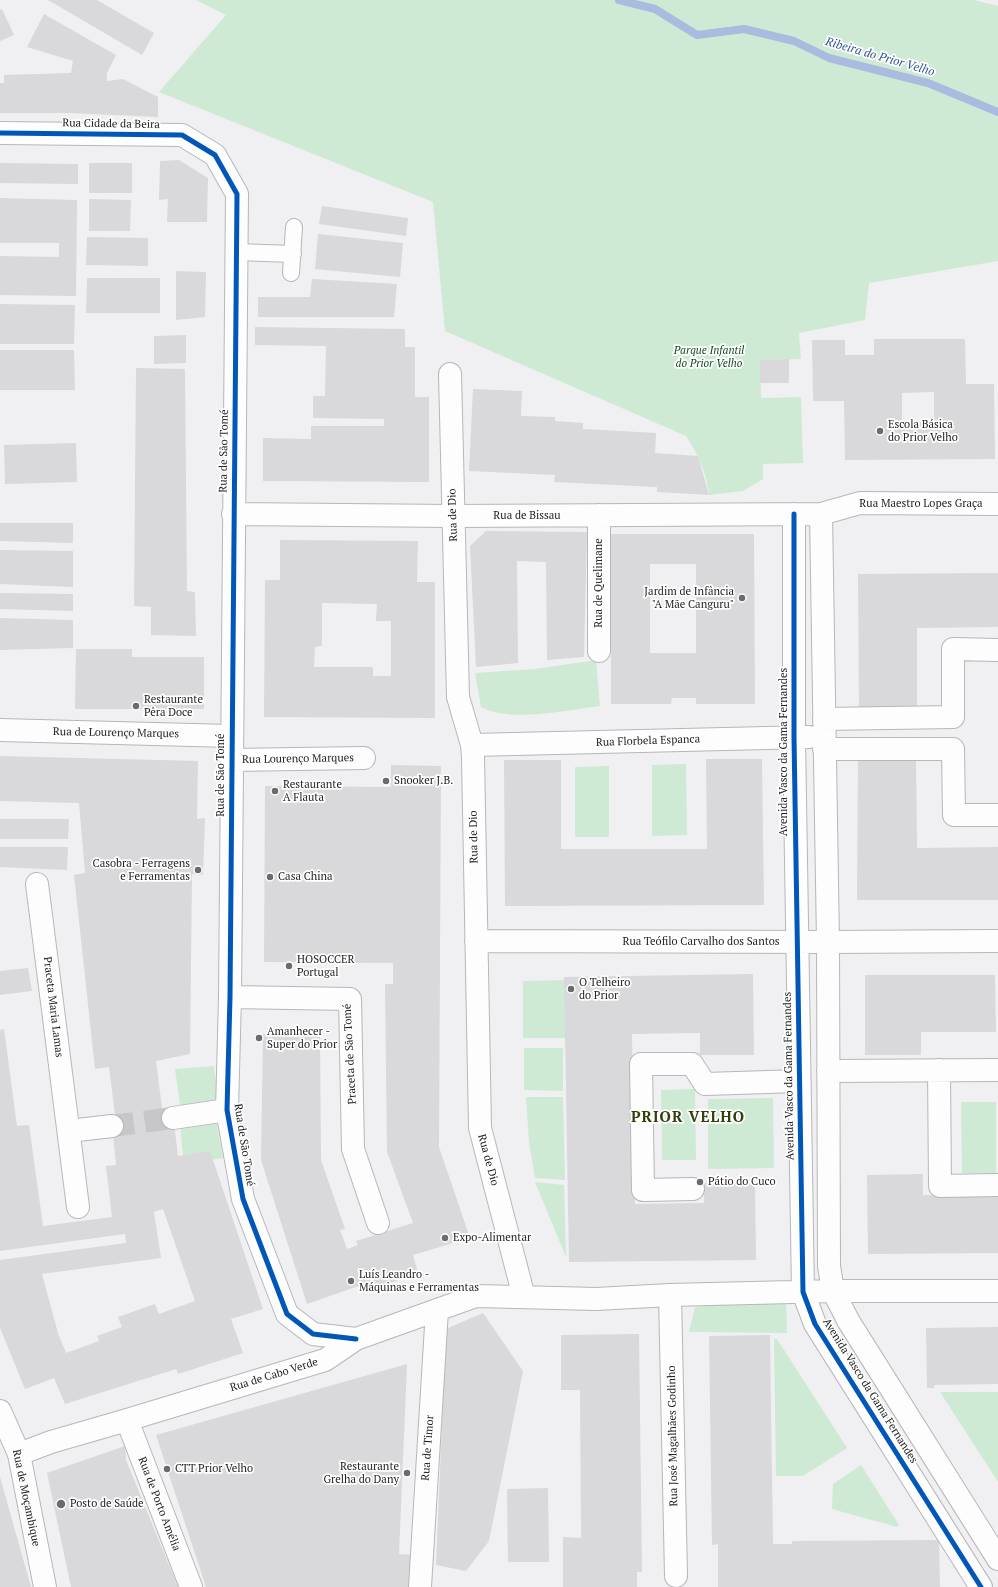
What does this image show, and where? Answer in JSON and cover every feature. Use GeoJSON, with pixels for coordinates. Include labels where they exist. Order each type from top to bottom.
{"type":"FeatureCollection","features":[{"type":"Feature","properties":{"kind":"street","name":"Rua Cidade da Beira"},"geometry":{"type":"LineString","coordinates":[[0,133],[182,135],[215,155]]}},
{"type":"Feature","properties":{"kind":"street","name":"Rua de São Tomé"},"geometry":{"type":"LineString","coordinates":[[215,155],[237,194],[231,736],[230,997],[227,1110],[243,1199],[288,1314],[313,1334],[356,1339]]}},
{"type":"Feature","properties":{"kind":"street","name":"Rua de Dio"},"geometry":{"type":"LineString","coordinates":[[450,374],[458,697],[472,745],[473,757],[480,1128],[524,1297]]}},
{"type":"Feature","properties":{"kind":"street","name":"Rua Maestro Lopes Graça"},"geometry":{"type":"LineString","coordinates":[[822,514],[860,503],[998,504]]}},
{"type":"Feature","properties":{"kind":"street","name":"Rua de Bissau"},"geometry":{"type":"LineString","coordinates":[[233,514],[453,516],[822,514]]}},
{"type":"Feature","properties":{"kind":"street","name":"Avenida Vasco da Gama Fernandes"},"geometry":{"type":"LineString","coordinates":[[794,514],[794,737],[803,1292],[815,1324],[981,1587]]}},
{"type":"Feature","properties":{"kind":"street","name":"Avenida Vasco da Gama Fernandes"},"geometry":{"type":"LineString","coordinates":[[822,514],[828,942],[829,1266],[833,1291],[849,1322],[998,1559]]}},
{"type":"Feature","properties":{"kind":"street","name":"Rua de Quelimane"},"geometry":{"type":"LineString","coordinates":[[599,515],[599,651]]}},
{"type":"Feature","properties":{"kind":"street"},"geometry":{"type":"LineString","coordinates":[[998,650],[953,650],[954,815],[998,815]]}},
{"type":"Feature","properties":{"kind":"street"},"geometry":{"type":"LineString","coordinates":[[824,735],[953,717]]}},
{"type":"Feature","properties":{"kind":"street","name":"Rua de Lourenço Marques"},"geometry":{"type":"LineString","coordinates":[[0,730],[231,736]]}},
{"type":"Feature","properties":{"kind":"street"},"geometry":{"type":"LineString","coordinates":[[824,735],[953,749]]}},
{"type":"Feature","properties":{"kind":"street","name":"Rua Florbela Espanca"},"geometry":{"type":"LineString","coordinates":[[472,745],[824,735]]}},
{"type":"Feature","properties":{"kind":"street","name":"Rua Lourenço Marques"},"geometry":{"type":"LineString","coordinates":[[231,760],[364,758]]}},
{"type":"Feature","properties":{"kind":"street","name":"Praceta Maria Lamas"},"geometry":{"type":"LineString","coordinates":[[37,884],[78,1207]]}},
{"type":"Feature","properties":{"kind":"street","name":"Rua Teófilo Carvalho dos Santos"},"geometry":{"type":"LineString","coordinates":[[476,940],[797,942],[998,941]]}},
{"type":"Feature","properties":{"kind":"street","name":"Praceta de São Tomé"},"geometry":{"type":"LineString","coordinates":[[230,997],[350,999],[353,1149],[378,1223]]}},
{"type":"Feature","properties":{"kind":"street"},"geometry":{"type":"LineString","coordinates":[[693,1189],[643,1190],[641,1064],[692,1064],[706,1084],[799,1081]]}},
{"type":"Feature","properties":{"kind":"street"},"geometry":{"type":"LineString","coordinates":[[939,1070],[940,1186],[998,1185]]}},
{"type":"Feature","properties":{"kind":"street"},"geometry":{"type":"LineString","coordinates":[[828,1071],[998,1070]]}},
{"type":"Feature","properties":{"kind":"street"},"geometry":{"type":"LineString","coordinates":[[173,1118],[227,1110]]}},
{"type":"Feature","properties":{"kind":"street"},"geometry":{"type":"LineString","coordinates":[[69,1131],[112,1126]]}},
{"type":"Feature","properties":{"kind":"street","name":"Rua de Cabo Verde"},"geometry":{"type":"LineString","coordinates":[[19,1454],[51,1442],[325,1360],[356,1339],[476,1296],[596,1299],[670,1295],[833,1291],[998,1291]]}},
{"type":"Feature","properties":{"kind":"street","name":"Rua José Magalhães Godinho"},"geometry":{"type":"LineString","coordinates":[[670,1295],[676,1576]]}},
{"type":"Feature","properties":{"kind":"street","name":"Rua de Timor"},"geometry":{"type":"LineString","coordinates":[[420,1587],[437,1310]]}},
{"type":"Feature","properties":{"kind":"street","name":"Rua de Moçambique"},"geometry":{"type":"LineString","coordinates":[[0,1411],[19,1454],[44,1587]]}},
{"type":"Feature","properties":{"kind":"street","name":"Rua de Porto Amélia"},"geometry":{"type":"LineString","coordinates":[[127,1420],[191,1587]]}},
{"type":"Feature","properties":{"kind":"lane"},"geometry":{"type":"LineString","coordinates":[[292,273],[294,226]]}},
{"type":"Feature","properties":{"kind":"lane"},"geometry":{"type":"LineString","coordinates":[[236,252],[293,254]]}},
{"type":"Feature","properties":{"kind":"green space","name":"Parque Infantil do Prior Velho"},"geometry":{"type":"Polygon","coordinates":[[[196,0],[974,0],[998,6],[998,261],[869,283],[865,320],[799,333],[801,359],[760,360],[761,398],[801,397],[803,463],[763,464],[763,479],[743,491],[709,495],[701,464],[686,436],[445,331],[433,202],[159,92],[226,15],[196,0]]]}},
{"type":"Feature","properties":{"kind":"green space"},"geometry":{"type":"Polygon","coordinates":[[[596,660],[600,706],[523,715],[493,712],[481,707],[475,673],[535,669],[596,660]]]}},
{"type":"Feature","properties":{"kind":"green space"},"geometry":{"type":"Polygon","coordinates":[[[686,764],[687,835],[652,836],[652,765],[686,764]]]}},
{"type":"Feature","properties":{"kind":"green space"},"geometry":{"type":"Polygon","coordinates":[[[609,766],[609,837],[575,837],[575,767],[609,766]]]}},
{"type":"Feature","properties":{"kind":"green space"},"geometry":{"type":"Polygon","coordinates":[[[575,980],[578,1038],[523,1038],[523,981],[575,980]]]}},
{"type":"Feature","properties":{"kind":"green space"},"geometry":{"type":"Polygon","coordinates":[[[524,1048],[563,1048],[563,1091],[524,1090],[524,1048]]]}},
{"type":"Feature","properties":{"kind":"green space"},"geometry":{"type":"Polygon","coordinates":[[[214,1066],[219,1106],[181,1111],[175,1069],[214,1066]]]}},
{"type":"Feature","properties":{"kind":"green space"},"geometry":{"type":"Polygon","coordinates":[[[695,1089],[696,1160],[662,1160],[661,1090],[695,1089]]]}},
{"type":"Feature","properties":{"kind":"green space"},"geometry":{"type":"Polygon","coordinates":[[[526,1097],[563,1097],[565,1180],[535,1178],[529,1142],[526,1097]]]}},
{"type":"Feature","properties":{"kind":"green space"},"geometry":{"type":"Polygon","coordinates":[[[773,1098],[774,1168],[708,1169],[708,1099],[773,1098]]]}},
{"type":"Feature","properties":{"kind":"green space"},"geometry":{"type":"Polygon","coordinates":[[[961,1102],[996,1102],[996,1173],[962,1173],[961,1102]]]}},
{"type":"Feature","properties":{"kind":"green space"},"geometry":{"type":"Polygon","coordinates":[[[216,1119],[223,1158],[184,1164],[180,1125],[216,1119]]]}},
{"type":"Feature","properties":{"kind":"green space"},"geometry":{"type":"Polygon","coordinates":[[[535,1182],[564,1185],[566,1257],[535,1182]]]}},
{"type":"Feature","properties":{"kind":"green space"},"geometry":{"type":"Polygon","coordinates":[[[786,1299],[787,1333],[689,1332],[695,1307],[786,1299]]]}},
{"type":"Feature","properties":{"kind":"green space"},"geometry":{"type":"Polygon","coordinates":[[[774,1339],[777,1339],[847,1448],[803,1476],[776,1476],[774,1339]]]}},
{"type":"Feature","properties":{"kind":"green space"},"geometry":{"type":"Polygon","coordinates":[[[940,1392],[998,1392],[998,1482],[940,1392]]]}},
{"type":"Feature","properties":{"kind":"green space"},"geometry":{"type":"Polygon","coordinates":[[[861,1465],[899,1525],[897,1527],[832,1509],[833,1484],[861,1465]]]}},
{"type":"Feature","properties":{"kind":"building"},"geometry":{"type":"Polygon","coordinates":[[[48,0],[97,0],[154,33],[142,55],[48,0]]]}},
{"type":"Feature","properties":{"kind":"building"},"geometry":{"type":"Polygon","coordinates":[[[2,9],[14,35],[0,41],[0,10],[2,9]]]}},
{"type":"Feature","properties":{"kind":"building"},"geometry":{"type":"Polygon","coordinates":[[[44,14],[116,55],[107,73],[107,81],[123,79],[158,97],[158,117],[70,113],[0,113],[0,83],[4,83],[4,75],[71,73],[73,61],[27,47],[44,14]]]}},
{"type":"Feature","properties":{"kind":"building"},"geometry":{"type":"Polygon","coordinates":[[[179,160],[208,178],[207,222],[167,222],[168,199],[159,200],[160,161],[179,160]]]}},
{"type":"Feature","properties":{"kind":"building"},"geometry":{"type":"Polygon","coordinates":[[[0,163],[78,164],[78,184],[0,183],[0,163]]]}},
{"type":"Feature","properties":{"kind":"building"},"geometry":{"type":"Polygon","coordinates":[[[89,163],[132,163],[132,193],[89,193],[89,163]]]}},
{"type":"Feature","properties":{"kind":"building"},"geometry":{"type":"Polygon","coordinates":[[[0,198],[77,200],[76,296],[0,295],[0,256],[59,257],[59,243],[0,243],[0,198]]]}},
{"type":"Feature","properties":{"kind":"building"},"geometry":{"type":"Polygon","coordinates":[[[89,199],[131,200],[130,231],[89,231],[89,199]]]}},
{"type":"Feature","properties":{"kind":"building"},"geometry":{"type":"Polygon","coordinates":[[[322,206],[408,218],[406,236],[319,224],[322,206]]]}},
{"type":"Feature","properties":{"kind":"building"},"geometry":{"type":"Polygon","coordinates":[[[318,234],[403,243],[400,277],[315,269],[318,234]]]}},
{"type":"Feature","properties":{"kind":"building"},"geometry":{"type":"Polygon","coordinates":[[[87,237],[148,238],[148,266],[86,265],[87,237]]]}},
{"type":"Feature","properties":{"kind":"building"},"geometry":{"type":"Polygon","coordinates":[[[176,271],[206,272],[205,317],[176,320],[176,271]]]}},
{"type":"Feature","properties":{"kind":"building"},"geometry":{"type":"Polygon","coordinates":[[[87,278],[160,278],[160,313],[86,313],[87,278]]]}},
{"type":"Feature","properties":{"kind":"building"},"geometry":{"type":"Polygon","coordinates":[[[312,279],[397,284],[394,317],[258,317],[258,297],[310,297],[312,279]]]}},
{"type":"Feature","properties":{"kind":"building"},"geometry":{"type":"Polygon","coordinates":[[[0,304],[75,305],[74,344],[0,344],[0,304]]]}},
{"type":"Feature","properties":{"kind":"building"},"geometry":{"type":"Polygon","coordinates":[[[255,327],[405,329],[405,347],[415,347],[415,397],[429,397],[429,482],[263,481],[263,438],[311,439],[311,426],[384,426],[384,419],[313,418],[313,396],[325,396],[326,346],[255,345],[255,327]]]}},
{"type":"Feature","properties":{"kind":"building"},"geometry":{"type":"Polygon","coordinates":[[[186,335],[186,363],[154,364],[154,336],[186,335]]]}},
{"type":"Feature","properties":{"kind":"building"},"geometry":{"type":"Polygon","coordinates":[[[874,339],[965,339],[966,384],[994,384],[995,459],[845,460],[844,401],[813,401],[812,340],[845,340],[845,355],[874,355],[874,339]],[[934,392],[902,393],[902,422],[934,421],[934,392]]]}},
{"type":"Feature","properties":{"kind":"building"},"geometry":{"type":"Polygon","coordinates":[[[0,350],[74,350],[75,390],[0,390],[0,350]]]}},
{"type":"Feature","properties":{"kind":"building"},"geometry":{"type":"Polygon","coordinates":[[[789,359],[789,383],[760,383],[760,360],[789,359]]]}},
{"type":"Feature","properties":{"kind":"building"},"geometry":{"type":"Polygon","coordinates":[[[136,368],[185,369],[187,591],[195,592],[196,636],[151,635],[151,607],[134,606],[136,368]]]}},
{"type":"Feature","properties":{"kind":"building"},"geometry":{"type":"Polygon","coordinates":[[[473,389],[522,391],[521,416],[555,417],[555,421],[583,423],[583,429],[656,433],[655,453],[698,456],[709,495],[657,492],[657,487],[554,482],[555,475],[469,471],[473,389]]]}},
{"type":"Feature","properties":{"kind":"building"},"geometry":{"type":"Polygon","coordinates":[[[76,443],[77,482],[5,484],[4,445],[76,443]]]}},
{"type":"Feature","properties":{"kind":"building"},"geometry":{"type":"Polygon","coordinates":[[[0,523],[73,523],[73,543],[0,541],[0,523]]]}},
{"type":"Feature","properties":{"kind":"building"},"geometry":{"type":"Polygon","coordinates":[[[486,531],[587,532],[584,657],[547,660],[546,562],[517,561],[518,663],[476,667],[470,546],[486,531]]]}},
{"type":"Feature","properties":{"kind":"building"},"geometry":{"type":"Polygon","coordinates":[[[611,534],[754,534],[755,704],[696,704],[696,698],[672,698],[671,704],[611,704],[611,534]],[[650,564],[650,653],[696,653],[696,564],[650,564]]]}},
{"type":"Feature","properties":{"kind":"building"},"geometry":{"type":"Polygon","coordinates":[[[280,540],[418,541],[417,582],[435,582],[435,718],[264,717],[265,580],[280,580],[280,540]],[[322,603],[322,646],[315,647],[314,667],[373,667],[373,676],[391,676],[391,621],[376,621],[377,604],[322,603]]]}},
{"type":"Feature","properties":{"kind":"building"},"geometry":{"type":"Polygon","coordinates":[[[0,550],[73,551],[73,587],[0,584],[0,550]]]}},
{"type":"Feature","properties":{"kind":"building"},"geometry":{"type":"Polygon","coordinates":[[[998,573],[998,627],[917,628],[917,713],[859,713],[858,574],[998,573]]]}},
{"type":"Feature","properties":{"kind":"building"},"geometry":{"type":"Polygon","coordinates":[[[0,593],[73,594],[73,611],[0,609],[0,593]]]}},
{"type":"Feature","properties":{"kind":"building"},"geometry":{"type":"Polygon","coordinates":[[[0,618],[73,620],[73,648],[0,650],[0,618]]]}},
{"type":"Feature","properties":{"kind":"building"},"geometry":{"type":"Polygon","coordinates":[[[76,649],[132,649],[132,657],[204,657],[204,709],[75,709],[76,649]]]}},
{"type":"Feature","properties":{"kind":"building"},"geometry":{"type":"Polygon","coordinates":[[[0,756],[198,761],[197,819],[205,818],[203,875],[192,874],[190,1054],[156,1061],[162,1108],[172,1107],[178,1156],[210,1151],[263,1309],[231,1319],[243,1353],[178,1374],[176,1369],[65,1404],[54,1378],[25,1389],[0,1328],[0,1260],[126,1243],[125,1234],[0,1251],[0,1030],[4,1029],[17,1126],[29,1125],[43,1226],[112,1217],[106,1166],[116,1165],[111,1115],[115,1115],[109,1067],[95,1069],[74,875],[85,873],[79,803],[0,801],[0,756]],[[163,1209],[154,1212],[161,1258],[42,1274],[58,1333],[66,1353],[99,1341],[97,1336],[122,1327],[118,1317],[155,1304],[159,1314],[195,1301],[163,1209]]]}},
{"type":"Feature","properties":{"kind":"building"},"geometry":{"type":"Polygon","coordinates":[[[706,759],[762,759],[764,905],[505,906],[504,760],[561,760],[561,849],[707,849],[706,759]]]}},
{"type":"Feature","properties":{"kind":"building"},"geometry":{"type":"Polygon","coordinates":[[[858,761],[916,761],[917,848],[998,847],[998,900],[857,900],[858,761]]]}},
{"type":"Feature","properties":{"kind":"building"},"geometry":{"type":"Polygon","coordinates":[[[391,765],[441,766],[439,1147],[470,1238],[413,1255],[418,1273],[373,1289],[370,1282],[307,1304],[261,1160],[263,1034],[320,1037],[321,1160],[345,1229],[340,1230],[347,1249],[358,1245],[356,1241],[413,1223],[387,1152],[385,984],[393,984],[393,963],[264,962],[265,786],[391,787],[391,765]]]}},
{"type":"Feature","properties":{"kind":"building"},"geometry":{"type":"Polygon","coordinates":[[[0,819],[69,819],[68,839],[0,839],[0,819]]]}},
{"type":"Feature","properties":{"kind":"building"},"geometry":{"type":"Polygon","coordinates":[[[0,847],[68,847],[67,870],[0,867],[0,847]]]}},
{"type":"Feature","properties":{"kind":"building"},"geometry":{"type":"Polygon","coordinates":[[[28,968],[32,991],[0,995],[0,971],[28,968]]]}},
{"type":"Feature","properties":{"kind":"building"},"geometry":{"type":"Polygon","coordinates":[[[753,974],[754,1055],[700,1055],[700,1033],[632,1034],[635,1204],[704,1203],[704,1183],[755,1182],[756,1260],[569,1262],[564,977],[753,974]]]}},
{"type":"Feature","properties":{"kind":"building"},"geometry":{"type":"Polygon","coordinates":[[[865,975],[995,975],[996,1032],[921,1032],[921,1055],[865,1055],[865,975]]]}},
{"type":"Feature","properties":{"kind":"building"},"geometry":{"type":"Polygon","coordinates":[[[923,1174],[923,1195],[998,1195],[998,1253],[868,1254],[867,1175],[923,1174]]]}},
{"type":"Feature","properties":{"kind":"building"},"geometry":{"type":"Polygon","coordinates":[[[483,1313],[523,1371],[489,1541],[466,1571],[436,1565],[446,1329],[483,1313]]]}},
{"type":"Feature","properties":{"kind":"building"},"geometry":{"type":"Polygon","coordinates":[[[998,1327],[998,1384],[934,1385],[934,1388],[927,1388],[926,1328],[998,1327]]]}},
{"type":"Feature","properties":{"kind":"building"},"geometry":{"type":"Polygon","coordinates":[[[639,1334],[642,1572],[637,1572],[637,1587],[563,1587],[563,1537],[581,1538],[580,1390],[561,1390],[561,1335],[639,1334]]]}},
{"type":"Feature","properties":{"kind":"building"},"geometry":{"type":"Polygon","coordinates":[[[770,1335],[773,1544],[792,1544],[792,1541],[939,1540],[940,1587],[718,1587],[718,1544],[712,1545],[709,1336],[770,1335]]]}},
{"type":"Feature","properties":{"kind":"building"},"geometry":{"type":"Polygon","coordinates":[[[407,1364],[399,1554],[416,1555],[413,1587],[206,1587],[156,1435],[407,1364]]]}},
{"type":"Feature","properties":{"kind":"building"},"geometry":{"type":"Polygon","coordinates":[[[125,1446],[126,1460],[178,1587],[71,1587],[47,1473],[125,1446]]]}},
{"type":"Feature","properties":{"kind":"building"},"geometry":{"type":"Polygon","coordinates":[[[0,1477],[31,1587],[0,1587],[0,1477]]]}},
{"type":"Feature","properties":{"kind":"building"},"geometry":{"type":"Polygon","coordinates":[[[548,1488],[549,1562],[508,1562],[507,1489],[548,1488]]]}},
{"type":"Feature","properties":{"kind":"waterway","name":"Ribeira do Prior Velho"},"geometry":{"type":"LineString","coordinates":[[619,0],[655,9],[697,35],[744,29],[794,41],[829,58],[928,83],[998,112]]}},
{"type":"Feature","properties":{"kind":"tunnel"},"geometry":{"type":"LineString","coordinates":[[112,1126],[173,1118]]}},
{"type":"Feature","properties":{"kind":"cycle path"},"geometry":{"type":"LineString","coordinates":[[0,133],[182,135],[215,155],[237,194],[230,997],[227,1110],[243,1199],[287,1314],[313,1334],[356,1339]]}},
{"type":"Feature","properties":{"kind":"cycle path"},"geometry":{"type":"LineString","coordinates":[[794,514],[794,737],[803,1292],[815,1324],[981,1587]]}},
{"type":"Feature","properties":{"kind":"place","name":"Escola Básica do Prior Velho"},"geometry":{"type":"Point","coordinates":[880,431]}},
{"type":"Feature","properties":{"kind":"place","name":"Jardim de Infância \"A Mãe Canguru\""},"geometry":{"type":"Point","coordinates":[742,598]}},
{"type":"Feature","properties":{"kind":"place","name":"Restaurante Pêra Doce"},"geometry":{"type":"Point","coordinates":[136,706]}},
{"type":"Feature","properties":{"kind":"place","name":"Snooker J.B."},"geometry":{"type":"Point","coordinates":[386,781]}},
{"type":"Feature","properties":{"kind":"place","name":"Restaurante A Flauta"},"geometry":{"type":"Point","coordinates":[275,791]}},
{"type":"Feature","properties":{"kind":"place","name":"Casobra - Ferragens e Ferramentas"},"geometry":{"type":"Point","coordinates":[198,870]}},
{"type":"Feature","properties":{"kind":"place","name":"Casa China"},"geometry":{"type":"Point","coordinates":[270,877]}},
{"type":"Feature","properties":{"kind":"place","name":"HOSOCCER Portugal"},"geometry":{"type":"Point","coordinates":[289,966]}},
{"type":"Feature","properties":{"kind":"place","name":"O Telheiro do Prior"},"geometry":{"type":"Point","coordinates":[571,989]}},
{"type":"Feature","properties":{"kind":"place","name":"Amanhecer - Super do Prior"},"geometry":{"type":"Point","coordinates":[259,1038]}},
{"type":"Feature","properties":{"kind":"place","name":"Pátio do Cuco"},"geometry":{"type":"Point","coordinates":[700,1182]}},
{"type":"Feature","properties":{"kind":"place","name":"Expo-Alimentar"},"geometry":{"type":"Point","coordinates":[445,1238]}},
{"type":"Feature","properties":{"kind":"place","name":"Luís Leandro - Máquinas e Ferramentas"},"geometry":{"type":"Point","coordinates":[351,1281]}},
{"type":"Feature","properties":{"kind":"place","name":"CTT Prior Velho"},"geometry":{"type":"Point","coordinates":[167,1469]}},
{"type":"Feature","properties":{"kind":"place","name":"Restaurante Grelha do Dany"},"geometry":{"type":"Point","coordinates":[407,1473]}},
{"type":"Feature","properties":{"kind":"place","name":"Posto de Saúde"},"geometry":{"type":"Point","coordinates":[61,1504]}},
{"type":"Feature","properties":{"kind":"district","name":"PRIOR VELHO"},"geometry":{"type":"Point","coordinates":[688,1118]}}]}
